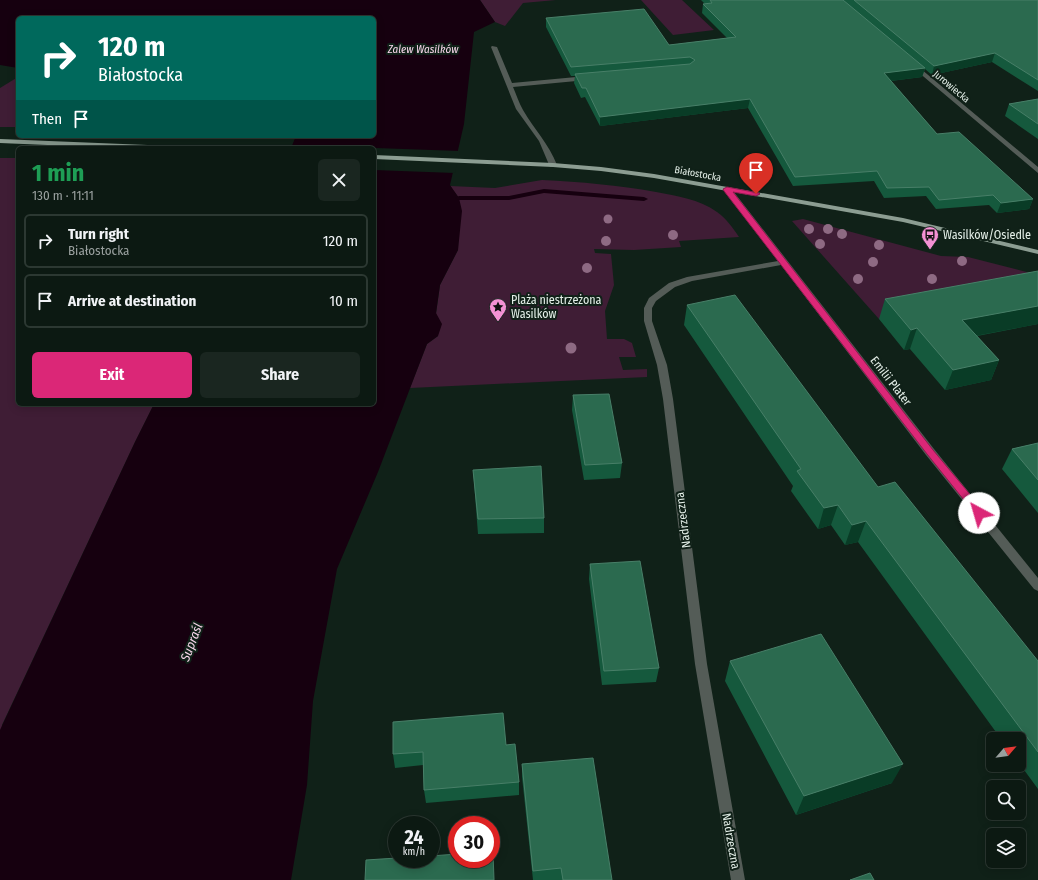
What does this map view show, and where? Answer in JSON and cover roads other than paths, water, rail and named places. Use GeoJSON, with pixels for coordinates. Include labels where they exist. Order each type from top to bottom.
{"type":"FeatureCollection","features":[{"type":"Feature","properties":{"kind":"main road"},"geometry":{"type":"LineString","coordinates":[[0,141],[123,146]]}},
{"type":"Feature","properties":{"kind":"main road","name":"Białostocka"},"geometry":{"type":"LineString","coordinates":[[376,157],[553,165],[601,169],[727,189],[903,220],[1038,252]]}},
{"type":"Feature","properties":{"kind":"street"},"geometry":{"type":"LineString","coordinates":[[494,47],[511,85],[519,108],[542,140],[553,165]]}},
{"type":"Feature","properties":{"kind":"street","name":"Jurowiecka"},"geometry":{"type":"LineString","coordinates":[[907,60],[1038,171]]}},
{"type":"Feature","properties":{"kind":"street"},"geometry":{"type":"LineString","coordinates":[[511,85],[596,78]]}},
{"type":"Feature","properties":{"kind":"street","name":"Emilii Plater"},"geometry":{"type":"LineString","coordinates":[[727,189],[930,452],[1038,586]]}},
{"type":"Feature","properties":{"kind":"street","name":"Nadrzeczna"},"geometry":{"type":"LineString","coordinates":[[738,880],[701,664],[668,399],[659,354],[648,321],[648,308],[652,300],[672,284],[690,279],[784,262]]}},
{"type":"Feature","properties":{"kind":"water"},"geometry":{"type":"Polygon","coordinates":[[[0,0],[480,0],[495,22],[474,32],[464,124],[450,185],[459,198],[462,211],[458,250],[440,285],[436,313],[442,324],[438,336],[427,344],[378,472],[337,569],[313,701],[307,785],[291,880],[0,880],[0,730],[153,406],[376,406],[376,146],[292,146],[295,138],[376,138],[376,16],[16,16],[16,68],[0,65],[0,0]]]}},
{"type":"Feature","properties":{"kind":"waterway"},"geometry":{"type":"LineString","coordinates":[[459,198],[509,198],[544,191],[644,199]]}},
{"type":"Feature","properties":{"kind":"place","name":"Wasilków/Osiedle"},"geometry":{"type":"Point","coordinates":[930,250]}},
{"type":"Feature","properties":{"kind":"place","name":"Plaża niestrzeżona Wasilków"},"geometry":{"type":"Point","coordinates":[498,322]}},
{"type":"Feature","properties":{"kind":"water label","name":"Zalew Wasilków"},"geometry":{"type":"Point","coordinates":[423,49]}},
{"type":"Feature","properties":{"kind":"water label","name":"Supraśl"},"geometry":{"type":"Point","coordinates":[191,642]}}]}
